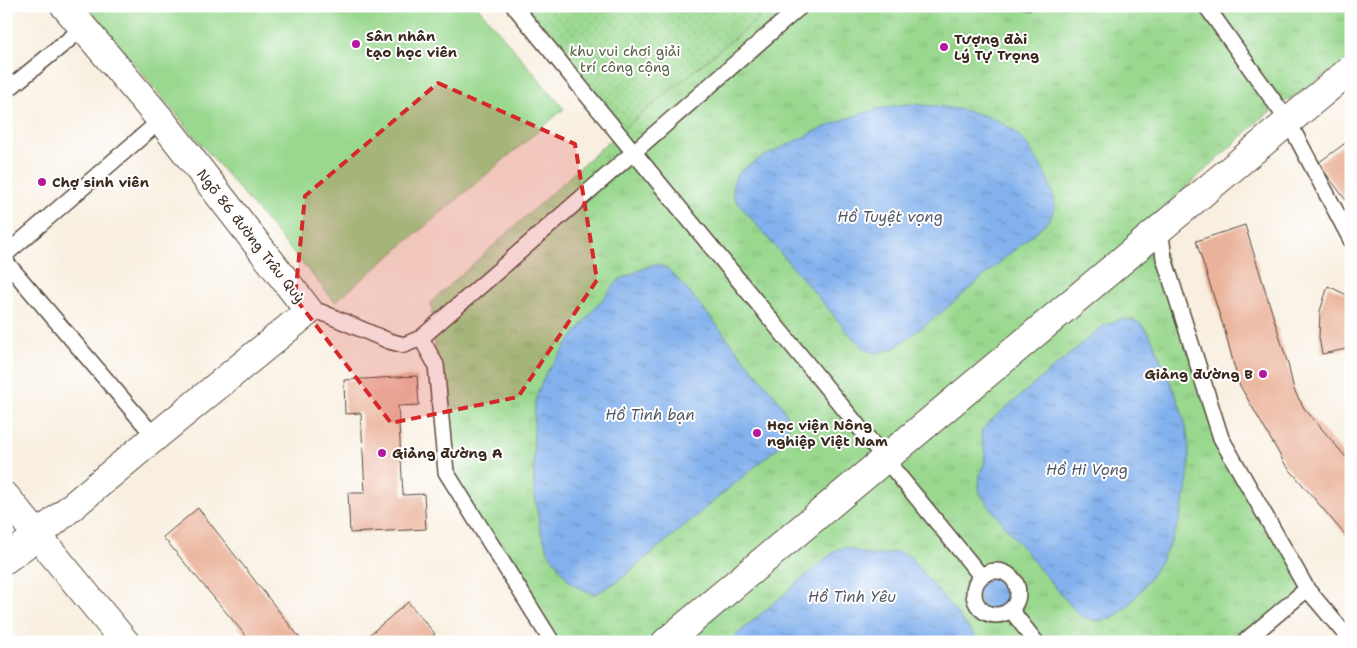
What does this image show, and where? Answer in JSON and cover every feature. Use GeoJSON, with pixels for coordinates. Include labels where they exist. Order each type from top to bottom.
{"type":"FeatureCollection","features":[{"type":"Feature","properties":{"kind":"street","name":"Ngõ 86 đường Trâu Quỳ"},"geometry":{"type":"LineString","coordinates":[[37,536],[309,311],[161,120],[65,6]]}},
{"type":"Feature","properties":{"kind":"street"},"geometry":{"type":"LineString","coordinates":[[666,642],[1351,69]]}},
{"type":"Feature","properties":{"kind":"street"},"geometry":{"type":"LineString","coordinates":[[6,496],[125,642]]}},
{"type":"Feature","properties":{"kind":"street"},"geometry":{"type":"LineString","coordinates":[[6,559],[37,536]]}},
{"type":"Feature","properties":{"kind":"lane"},"geometry":{"type":"LineString","coordinates":[[514,6],[981,576]]}},
{"type":"Feature","properties":{"kind":"lane"},"geometry":{"type":"LineString","coordinates":[[309,311],[321,312],[404,345],[421,338],[801,6]]}},
{"type":"Feature","properties":{"kind":"lane"},"geometry":{"type":"LineString","coordinates":[[1206,6],[1288,121],[1351,240]]}},
{"type":"Feature","properties":{"kind":"lane"},"geometry":{"type":"LineString","coordinates":[[6,91],[83,28]]}},
{"type":"Feature","properties":{"kind":"lane"},"geometry":{"type":"LineString","coordinates":[[6,254],[161,120]]}},
{"type":"Feature","properties":{"kind":"lane"},"geometry":{"type":"LineString","coordinates":[[1160,228],[1164,258],[1222,438],[1307,589],[1351,641]]}},
{"type":"Feature","properties":{"kind":"lane"},"geometry":{"type":"LineString","coordinates":[[6,262],[155,437]]}},
{"type":"Feature","properties":{"kind":"lane"},"geometry":{"type":"LineString","coordinates":[[421,338],[436,364],[446,472],[552,642]]}},
{"type":"Feature","properties":{"kind":"lane"},"geometry":{"type":"LineString","coordinates":[[997,570],[1013,578],[1018,586],[1016,604],[1010,610],[994,616],[979,608],[973,592],[981,576],[988,571],[997,570]]}},
{"type":"Feature","properties":{"kind":"lane"},"geometry":{"type":"LineString","coordinates":[[1244,642],[1307,589]]}},
{"type":"Feature","properties":{"kind":"lane"},"geometry":{"type":"LineString","coordinates":[[1010,610],[1036,642]]}},
{"type":"Feature","properties":{"kind":"highlighted area"},"geometry":{"type":"Polygon","coordinates":[[[438,83],[575,144],[597,280],[518,397],[391,423],[295,298],[305,196],[438,83]]]}},
{"type":"Feature","properties":{"kind":"green space"},"geometry":{"type":"Polygon","coordinates":[[[87,6],[477,6],[564,109],[335,302],[87,6]]]}},
{"type":"Feature","properties":{"kind":"green space","name":"khu vui chơi giải trí công cộng"},"geometry":{"type":"Polygon","coordinates":[[[514,6],[773,6],[618,133],[514,6]]]}},
{"type":"Feature","properties":{"kind":"green space"},"geometry":{"type":"Polygon","coordinates":[[[773,6],[1351,6],[1351,58],[1263,117],[1153,218],[1221,438],[1307,589],[1244,642],[552,642],[446,472],[431,302],[618,133],[773,6]]]}},
{"type":"Feature","properties":{"kind":"water","name":"Hồ Tuyệt vọng"},"geometry":{"type":"Polygon","coordinates":[[[909,104],[965,110],[992,119],[1015,132],[1041,166],[1049,183],[1055,207],[1047,222],[941,313],[893,349],[876,353],[868,351],[851,336],[734,198],[733,185],[739,173],[746,167],[807,135],[857,115],[891,106],[909,104]]]}},
{"type":"Feature","properties":{"kind":"water","name":"Hồ Tình bạn"},"geometry":{"type":"Polygon","coordinates":[[[655,264],[667,268],[687,289],[780,402],[787,416],[789,434],[781,445],[618,581],[595,594],[573,585],[566,577],[548,551],[540,529],[534,488],[535,402],[546,373],[591,313],[619,280],[655,264]]]}},
{"type":"Feature","properties":{"kind":"water","name":"Hồ Hi Vọng"},"geometry":{"type":"Polygon","coordinates":[[[1121,319],[1139,323],[1144,327],[1156,348],[1177,398],[1187,432],[1189,473],[1177,527],[1160,562],[1142,589],[1123,610],[1110,618],[1097,620],[1079,615],[982,497],[979,489],[980,474],[984,465],[985,454],[981,436],[982,430],[988,423],[1103,326],[1121,319]]]}},
{"type":"Feature","properties":{"kind":"water","name":"Hồ Tình Yêu"},"geometry":{"type":"Polygon","coordinates":[[[843,547],[871,555],[900,552],[910,557],[980,642],[728,642],[836,550],[843,547]]]}},
{"type":"Feature","properties":{"kind":"water"},"geometry":{"type":"Polygon","coordinates":[[[996,573],[1010,578],[1015,592],[1010,606],[996,611],[982,606],[977,592],[982,578],[996,573]]]}},
{"type":"Feature","properties":{"kind":"building"},"geometry":{"type":"Polygon","coordinates":[[[1015,6],[1032,6],[1031,10],[1015,6]]]}},
{"type":"Feature","properties":{"kind":"building"},"geometry":{"type":"Polygon","coordinates":[[[1351,139],[1351,201],[1348,203],[1318,163],[1351,139]]]}},
{"type":"Feature","properties":{"kind":"building","name":"Giảng đường B"},"geometry":{"type":"Polygon","coordinates":[[[1245,225],[1288,364],[1294,390],[1304,408],[1351,463],[1351,542],[1285,464],[1239,384],[1226,335],[1196,241],[1245,225]]]}},
{"type":"Feature","properties":{"kind":"building"},"geometry":{"type":"Polygon","coordinates":[[[1328,286],[1351,297],[1351,348],[1322,354],[1319,337],[1320,311],[1328,286]]]}},
{"type":"Feature","properties":{"kind":"building","name":"Giảng đường A"},"geometry":{"type":"Polygon","coordinates":[[[417,376],[419,405],[398,406],[403,495],[424,494],[426,529],[350,533],[348,493],[365,493],[361,413],[345,414],[344,380],[417,376]]]}},
{"type":"Feature","properties":{"kind":"building"},"geometry":{"type":"Polygon","coordinates":[[[198,508],[303,642],[251,642],[163,537],[198,508]]]}},
{"type":"Feature","properties":{"kind":"building"},"geometry":{"type":"Polygon","coordinates":[[[408,602],[435,634],[425,642],[361,642],[408,602]]]}},
{"type":"Feature","properties":{"kind":"place","name":"Sân nhân tạo học viên"},"geometry":{"type":"Point","coordinates":[356,44]}},
{"type":"Feature","properties":{"kind":"place","name":"Tượng đài Lý Tự Trọng"},"geometry":{"type":"Point","coordinates":[944,47]}},
{"type":"Feature","properties":{"kind":"place","name":"Chợ sinh viên"},"geometry":{"type":"Point","coordinates":[42,182]}},
{"type":"Feature","properties":{"kind":"place","name":"Giảng đường B"},"geometry":{"type":"Point","coordinates":[1263,374]}},
{"type":"Feature","properties":{"kind":"place","name":"Học viện Nông nghiệp Việt Nam"},"geometry":{"type":"Point","coordinates":[757,433]}},
{"type":"Feature","properties":{"kind":"place","name":"Giảng đường A"},"geometry":{"type":"Point","coordinates":[382,453]}}]}
